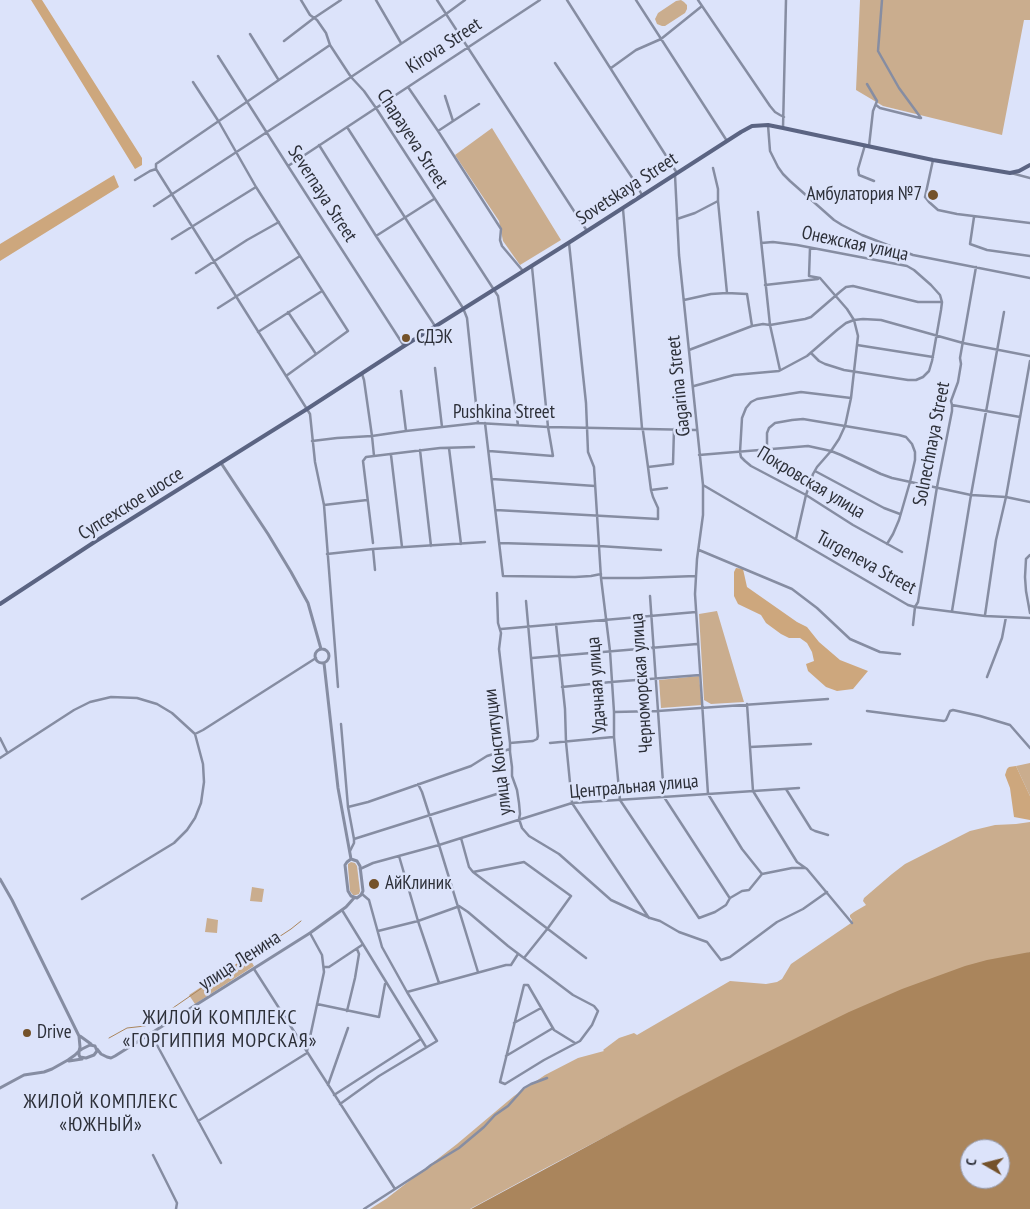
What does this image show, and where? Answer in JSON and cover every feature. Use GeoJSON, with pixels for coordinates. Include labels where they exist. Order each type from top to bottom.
{"type":"FeatureCollection","features":[{"type":"Feature","properties":{"kind":"main road","name":"Sovetskaya Street"},"geometry":{"type":"LineString","coordinates":[[277,428],[752,126],[768,125],[933,160],[1010,173]]}},
{"type":"Feature","properties":{"kind":"main road"},"geometry":{"type":"LineString","coordinates":[[1010,173],[1030,165]]}},
{"type":"Feature","properties":{"kind":"main road","name":"Супсехское шоссе"},"geometry":{"type":"LineString","coordinates":[[0,604],[277,428]]}},
{"type":"Feature","properties":{"kind":"street","name":"Chapayeva Street"},"geometry":{"type":"LineString","coordinates":[[301,0],[326,33],[330,45],[351,77],[376,108],[498,296],[518,425]]}},
{"type":"Feature","properties":{"kind":"street"},"geometry":{"type":"LineString","coordinates":[[284,41],[341,0]]}},
{"type":"Feature","properties":{"kind":"street"},"geometry":{"type":"LineString","coordinates":[[376,0],[401,43]]}},
{"type":"Feature","properties":{"kind":"street"},"geometry":{"type":"LineString","coordinates":[[437,0],[587,231]]}},
{"type":"Feature","properties":{"kind":"street"},"geometry":{"type":"LineString","coordinates":[[154,206],[465,0]]}},
{"type":"Feature","properties":{"kind":"street","name":"Kirova Street"},"geometry":{"type":"LineString","coordinates":[[288,166],[540,0]]}},
{"type":"Feature","properties":{"kind":"street","name":"Gagarina Street"},"geometry":{"type":"LineString","coordinates":[[567,0],[676,174],[679,255],[703,485],[703,515],[695,594],[708,794]]}},
{"type":"Feature","properties":{"kind":"street"},"geometry":{"type":"LineString","coordinates":[[636,0],[727,141]]}},
{"type":"Feature","properties":{"kind":"street"},"geometry":{"type":"LineString","coordinates":[[699,0],[770,106],[775,112],[784,117]]}},
{"type":"Feature","properties":{"kind":"street"},"geometry":{"type":"LineString","coordinates":[[784,128],[786,0]]}},
{"type":"Feature","properties":{"kind":"street"},"geometry":{"type":"LineString","coordinates":[[876,105],[880,108],[921,118],[899,88],[878,51],[882,0]]}},
{"type":"Feature","properties":{"kind":"street"},"geometry":{"type":"LineString","coordinates":[[611,68],[636,50],[661,39],[702,6]]}},
{"type":"Feature","properties":{"kind":"street"},"geometry":{"type":"LineString","coordinates":[[250,34],[278,80]]}},
{"type":"Feature","properties":{"kind":"street"},"geometry":{"type":"LineString","coordinates":[[330,45],[156,164],[156,169],[310,414],[315,462],[324,505],[338,688]]}},
{"type":"Feature","properties":{"kind":"street","name":"Severnaya Street"},"geometry":{"type":"LineString","coordinates":[[218,56],[404,346]]}},
{"type":"Feature","properties":{"kind":"street"},"geometry":{"type":"LineString","coordinates":[[556,63],[642,195]]}},
{"type":"Feature","properties":{"kind":"street"},"geometry":{"type":"LineString","coordinates":[[193,82],[219,122],[256,187],[348,331],[286,376]]}},
{"type":"Feature","properties":{"kind":"street"},"geometry":{"type":"LineString","coordinates":[[867,84],[876,105],[867,146],[858,169],[859,176],[874,180]]}},
{"type":"Feature","properties":{"kind":"street"},"geometry":{"type":"LineString","coordinates":[[408,87],[501,230],[500,240],[502,246],[523,271]]}},
{"type":"Feature","properties":{"kind":"street"},"geometry":{"type":"LineString","coordinates":[[445,96],[453,121]]}},
{"type":"Feature","properties":{"kind":"street"},"geometry":{"type":"LineString","coordinates":[[438,131],[479,104]]}},
{"type":"Feature","properties":{"kind":"street"},"geometry":{"type":"LineString","coordinates":[[768,125],[770,151],[778,167],[790,181],[834,220],[862,235],[913,255],[1030,278]]}},
{"type":"Feature","properties":{"kind":"street"},"geometry":{"type":"LineString","coordinates":[[346,126],[464,308],[467,318],[478,423]]}},
{"type":"Feature","properties":{"kind":"street"},"geometry":{"type":"LineString","coordinates":[[319,144],[435,326]]}},
{"type":"Feature","properties":{"kind":"street"},"geometry":{"type":"LineString","coordinates":[[933,160],[926,197],[938,210],[974,217],[1030,224]]}},
{"type":"Feature","properties":{"kind":"street"},"geometry":{"type":"LineString","coordinates":[[713,168],[718,190],[727,293]]}},
{"type":"Feature","properties":{"kind":"street"},"geometry":{"type":"LineString","coordinates":[[135,180],[156,169]]}},
{"type":"Feature","properties":{"kind":"street","name":"Sovetskaya Street"},"geometry":{"type":"LineString","coordinates":[[1010,173],[1030,178]]}},
{"type":"Feature","properties":{"kind":"street"},"geometry":{"type":"LineString","coordinates":[[172,239],[256,187]]}},
{"type":"Feature","properties":{"kind":"street"},"geometry":{"type":"LineString","coordinates":[[376,236],[435,199]]}},
{"type":"Feature","properties":{"kind":"street"},"geometry":{"type":"LineString","coordinates":[[678,219],[695,214],[718,201]]}},
{"type":"Feature","properties":{"kind":"street"},"geometry":{"type":"LineString","coordinates":[[496,510],[658,519],[658,508],[651,490],[642,428],[622,207]]}},
{"type":"Feature","properties":{"kind":"street"},"geometry":{"type":"LineString","coordinates":[[758,212],[770,325],[780,370]]}},
{"type":"Feature","properties":{"kind":"street"},"geometry":{"type":"LineString","coordinates":[[974,217],[970,244],[987,250],[1030,256]]}},
{"type":"Feature","properties":{"kind":"street"},"geometry":{"type":"LineString","coordinates":[[196,274],[247,240],[279,222]]}},
{"type":"Feature","properties":{"kind":"street","name":"Удачная улица"},"geometry":{"type":"LineString","coordinates":[[568,242],[588,428],[588,452],[594,467],[601,576],[610,651],[614,737],[620,800],[699,918],[716,912],[726,905],[730,898]]}},
{"type":"Feature","properties":{"kind":"street","name":"Онежская улица"},"geometry":{"type":"LineString","coordinates":[[761,243],[773,242],[907,266],[931,285],[940,295],[942,302]]}},
{"type":"Feature","properties":{"kind":"street"},"geometry":{"type":"LineString","coordinates":[[796,539],[806,495],[815,470],[831,451],[844,427],[851,398],[858,336],[854,320],[835,296],[820,278],[809,276],[810,248]]}},
{"type":"Feature","properties":{"kind":"street"},"geometry":{"type":"LineString","coordinates":[[218,308],[300,256]]}},
{"type":"Feature","properties":{"kind":"street"},"geometry":{"type":"LineString","coordinates":[[489,451],[553,456],[548,427],[532,265]]}},
{"type":"Feature","properties":{"kind":"street","name":"Solnechnaya Street"},"geometry":{"type":"LineString","coordinates":[[913,625],[952,405],[951,401],[958,382],[960,358],[976,267]]}},
{"type":"Feature","properties":{"kind":"street"},"geometry":{"type":"LineString","coordinates":[[765,285],[820,278]]}},
{"type":"Feature","properties":{"kind":"street"},"geometry":{"type":"LineString","coordinates":[[689,350],[752,326],[770,325],[810,317],[846,287],[853,286],[918,302],[942,302],[929,370],[923,377],[916,380],[854,372],[825,364],[810,353]]}},
{"type":"Feature","properties":{"kind":"street"},"geometry":{"type":"LineString","coordinates":[[258,332],[322,291]]}},
{"type":"Feature","properties":{"kind":"street"},"geometry":{"type":"LineString","coordinates":[[684,300],[711,294],[746,294],[752,326]]}},
{"type":"Feature","properties":{"kind":"street"},"geometry":{"type":"LineString","coordinates":[[288,312],[316,354]]}},
{"type":"Feature","properties":{"kind":"street"},"geometry":{"type":"LineString","coordinates":[[952,611],[1004,312]]}},
{"type":"Feature","properties":{"kind":"street"},"geometry":{"type":"LineString","coordinates":[[693,386],[734,375],[780,370],[810,353],[846,323],[863,319],[881,320],[963,343],[1030,356]]}},
{"type":"Feature","properties":{"kind":"street"},"geometry":{"type":"LineString","coordinates":[[857,346],[933,356]]}},
{"type":"Feature","properties":{"kind":"street"},"geometry":{"type":"LineString","coordinates":[[985,616],[996,540],[1006,498],[1030,361]]}},
{"type":"Feature","properties":{"kind":"street"},"geometry":{"type":"LineString","coordinates":[[435,368],[442,427]]}},
{"type":"Feature","properties":{"kind":"street"},"geometry":{"type":"LineString","coordinates":[[362,374],[374,456]]}},
{"type":"Feature","properties":{"kind":"street"},"geometry":{"type":"LineString","coordinates":[[401,391],[406,431]]}},
{"type":"Feature","properties":{"kind":"street","name":"Покровская улица"},"geometry":{"type":"LineString","coordinates":[[851,398],[801,392],[757,399],[746,408],[742,418],[740,452],[745,462],[751,466],[806,495],[902,552]]}},
{"type":"Feature","properties":{"kind":"street"},"geometry":{"type":"LineString","coordinates":[[952,405],[1020,417]]}},
{"type":"Feature","properties":{"kind":"street"},"geometry":{"type":"LineString","coordinates":[[767,449],[767,433],[770,428],[775,424],[803,419],[906,437],[912,444],[915,460],[901,514],[887,544]]}},
{"type":"Feature","properties":{"kind":"street","name":"Pushkina Street"},"geometry":{"type":"LineString","coordinates":[[312,441],[478,423],[548,427],[696,430]]}},
{"type":"Feature","properties":{"kind":"street"},"geometry":{"type":"LineString","coordinates":[[485,423],[502,573],[504,576],[639,578],[696,576]]}},
{"type":"Feature","properties":{"kind":"street"},"geometry":{"type":"LineString","coordinates":[[648,467],[673,464],[674,429]]}},
{"type":"Feature","properties":{"kind":"street"},"geometry":{"type":"LineString","coordinates":[[699,455],[803,446],[831,451],[892,478],[971,495],[1030,502]]}},
{"type":"Feature","properties":{"kind":"street"},"geometry":{"type":"LineString","coordinates":[[373,544],[363,461],[366,457],[420,450],[474,447]]}},
{"type":"Feature","properties":{"kind":"street"},"geometry":{"type":"LineString","coordinates":[[449,448],[461,544]]}},
{"type":"Feature","properties":{"kind":"street"},"geometry":{"type":"LineString","coordinates":[[420,450],[431,546]]}},
{"type":"Feature","properties":{"kind":"street"},"geometry":{"type":"LineString","coordinates":[[390,454],[402,547]]}},
{"type":"Feature","properties":{"kind":"street"},"geometry":{"type":"LineString","coordinates":[[221,463],[268,534],[308,603],[321,649]]}},
{"type":"Feature","properties":{"kind":"street"},"geometry":{"type":"LineString","coordinates":[[815,470],[884,508],[901,514]]}},
{"type":"Feature","properties":{"kind":"street"},"geometry":{"type":"LineString","coordinates":[[492,479],[595,486]]}},
{"type":"Feature","properties":{"kind":"street","name":"Turgeneva Street"},"geometry":{"type":"LineString","coordinates":[[703,485],[908,605],[985,616],[1030,618]]}},
{"type":"Feature","properties":{"kind":"street"},"geometry":{"type":"LineString","coordinates":[[651,490],[667,488]]}},
{"type":"Feature","properties":{"kind":"street"},"geometry":{"type":"LineString","coordinates":[[324,505],[368,500]]}},
{"type":"Feature","properties":{"kind":"street"},"geometry":{"type":"LineString","coordinates":[[328,554],[373,549],[485,542]]}},
{"type":"Feature","properties":{"kind":"street"},"geometry":{"type":"LineString","coordinates":[[500,543],[661,550]]}},
{"type":"Feature","properties":{"kind":"street"},"geometry":{"type":"LineString","coordinates":[[373,549],[375,570]]}},
{"type":"Feature","properties":{"kind":"street"},"geometry":{"type":"LineString","coordinates":[[699,550],[792,589],[817,608],[850,639],[880,652],[900,654]]}},
{"type":"Feature","properties":{"kind":"street"},"geometry":{"type":"LineString","coordinates":[[1030,555],[1026,559],[1025,576],[1030,613]]}},
{"type":"Feature","properties":{"kind":"street","name":"улица Конституции"},"geometry":{"type":"LineString","coordinates":[[497,593],[498,623],[501,629],[499,649],[512,776],[517,790],[519,819],[522,828],[529,836],[559,854],[612,900],[660,921],[679,932],[708,942],[721,960],[730,957],[777,922],[803,909],[827,892]]}},
{"type":"Feature","properties":{"kind":"street","name":"Черноморская улица"},"geometry":{"type":"LineString","coordinates":[[650,596],[664,797],[730,898]]}},
{"type":"Feature","properties":{"kind":"street"},"geometry":{"type":"LineString","coordinates":[[510,743],[533,741],[538,736],[526,601]]}},
{"type":"Feature","properties":{"kind":"street"},"geometry":{"type":"LineString","coordinates":[[501,629],[696,612]]}},
{"type":"Feature","properties":{"kind":"street"},"geometry":{"type":"LineString","coordinates":[[988,676],[1002,638],[1006,617]]}},
{"type":"Feature","properties":{"kind":"street"},"geometry":{"type":"LineString","coordinates":[[556,624],[572,803],[650,918]]}},
{"type":"Feature","properties":{"kind":"street"},"geometry":{"type":"LineString","coordinates":[[532,658],[698,644]]}},
{"type":"Feature","properties":{"kind":"street"},"geometry":{"type":"LineString","coordinates":[[195,734],[316,658],[316,653],[321,649]]}},
{"type":"Feature","properties":{"kind":"street"},"geometry":{"type":"LineString","coordinates":[[316,658],[319,662],[324,662],[330,656],[328,651],[321,649]]}},
{"type":"Feature","properties":{"kind":"street"},"geometry":{"type":"LineString","coordinates":[[324,662],[338,788],[351,859]]}},
{"type":"Feature","properties":{"kind":"street"},"geometry":{"type":"LineString","coordinates":[[562,687],[700,675]]}},
{"type":"Feature","properties":{"kind":"street"},"geometry":{"type":"LineString","coordinates":[[0,758],[74,710],[94,701],[117,697],[137,698],[157,704],[172,713],[195,734],[203,764],[204,782],[202,803],[187,830],[174,843],[82,899]]}},
{"type":"Feature","properties":{"kind":"street"},"geometry":{"type":"LineString","coordinates":[[614,712],[658,711],[828,698]]}},
{"type":"Feature","properties":{"kind":"street"},"geometry":{"type":"LineString","coordinates":[[747,704],[753,791],[797,862],[827,892],[852,923]]}},
{"type":"Feature","properties":{"kind":"street"},"geometry":{"type":"LineString","coordinates":[[867,711],[944,721],[950,711],[953,710],[980,716],[1010,725],[1030,748]]}},
{"type":"Feature","properties":{"kind":"street"},"geometry":{"type":"LineString","coordinates":[[341,724],[348,807],[354,839],[350,852]]}},
{"type":"Feature","properties":{"kind":"street"},"geometry":{"type":"LineString","coordinates":[[550,743],[614,737]]}},
{"type":"Feature","properties":{"kind":"street"},"geometry":{"type":"LineString","coordinates":[[0,738],[8,753]]}},
{"type":"Feature","properties":{"kind":"street"},"geometry":{"type":"LineString","coordinates":[[750,747],[810,744]]}},
{"type":"Feature","properties":{"kind":"street"},"geometry":{"type":"LineString","coordinates":[[348,807],[368,802],[472,766],[487,756],[510,749]]}},
{"type":"Feature","properties":{"kind":"street"},"geometry":{"type":"LineString","coordinates":[[418,784],[430,814],[478,972]]}},
{"type":"Feature","properties":{"kind":"street","name":"Центральная улица"},"geometry":{"type":"LineString","coordinates":[[360,869],[572,803],[799,788]]}},
{"type":"Feature","properties":{"kind":"street"},"geometry":{"type":"LineString","coordinates":[[786,789],[811,829],[828,835]]}},
{"type":"Feature","properties":{"kind":"street"},"geometry":{"type":"LineString","coordinates":[[354,839],[503,792]]}},
{"type":"Feature","properties":{"kind":"street"},"geometry":{"type":"LineString","coordinates":[[708,794],[742,849],[762,874]]}},
{"type":"Feature","properties":{"kind":"street"},"geometry":{"type":"LineString","coordinates":[[461,838],[469,867],[473,872],[586,958]]}},
{"type":"Feature","properties":{"kind":"street"},"geometry":{"type":"LineString","coordinates":[[399,856],[439,983]]}},
{"type":"Feature","properties":{"kind":"street"},"geometry":{"type":"LineString","coordinates":[[340,1104],[379,1076],[437,1041],[382,947],[369,900],[362,894],[358,862],[351,859]]}},
{"type":"Feature","properties":{"kind":"street"},"geometry":{"type":"LineString","coordinates":[[351,859],[346,863],[345,869],[348,891],[350,896],[354,898]]}},
{"type":"Feature","properties":{"kind":"street"},"geometry":{"type":"LineString","coordinates":[[473,872],[524,862],[571,896],[524,958]]}},
{"type":"Feature","properties":{"kind":"street"},"geometry":{"type":"LineString","coordinates":[[730,898],[742,891],[750,890],[762,874],[792,868],[804,868]]}},
{"type":"Feature","properties":{"kind":"street"},"geometry":{"type":"LineString","coordinates":[[0,879],[79,1036],[79,1055],[83,1058]]}},
{"type":"Feature","properties":{"kind":"street","name":"улица Ленина"},"geometry":{"type":"LineString","coordinates":[[101,1054],[111,1058],[151,1034],[310,933],[342,910],[354,898],[358,898],[362,894]]}},
{"type":"Feature","properties":{"kind":"street"},"geometry":{"type":"LineString","coordinates":[[378,931],[418,921],[459,906],[518,954],[573,995],[597,1008],[598,1012],[580,1041],[505,1084],[500,1082],[524,985],[528,985],[554,1030],[575,1043]]}},
{"type":"Feature","properties":{"kind":"street"},"geometry":{"type":"LineString","coordinates":[[342,910],[426,1048]]}},
{"type":"Feature","properties":{"kind":"street"},"geometry":{"type":"LineString","coordinates":[[198,1122],[307,1053],[324,972],[322,955],[310,933]]}},
{"type":"Feature","properties":{"kind":"street"},"geometry":{"type":"LineString","coordinates":[[324,967],[328,967],[362,945]]}},
{"type":"Feature","properties":{"kind":"street"},"geometry":{"type":"LineString","coordinates":[[347,1010],[355,978],[359,954],[358,948]]}},
{"type":"Feature","properties":{"kind":"street"},"geometry":{"type":"LineString","coordinates":[[407,992],[510,965],[518,954]]}},
{"type":"Feature","properties":{"kind":"street"},"geometry":{"type":"LineString","coordinates":[[254,969],[395,1189]]}},
{"type":"Feature","properties":{"kind":"street"},"geometry":{"type":"LineString","coordinates":[[317,1004],[379,1017],[385,982]]}},
{"type":"Feature","properties":{"kind":"street"},"geometry":{"type":"LineString","coordinates":[[514,1023],[542,1008]]}},
{"type":"Feature","properties":{"kind":"street"},"geometry":{"type":"LineString","coordinates":[[328,1085],[348,1028]]}},
{"type":"Feature","properties":{"kind":"street"},"geometry":{"type":"LineString","coordinates":[[506,1056],[553,1028]]}},
{"type":"Feature","properties":{"kind":"street"},"geometry":{"type":"LineString","coordinates":[[151,1034],[221,1163]]}},
{"type":"Feature","properties":{"kind":"street"},"geometry":{"type":"LineString","coordinates":[[79,1036],[93,1045],[101,1054]]}},
{"type":"Feature","properties":{"kind":"street"},"geometry":{"type":"LineString","coordinates":[[334,1095],[421,1039]]}},
{"type":"Feature","properties":{"kind":"street"},"geometry":{"type":"LineString","coordinates":[[0,1089],[24,1075],[52,1069],[69,1060],[79,1051],[93,1045]]}},
{"type":"Feature","properties":{"kind":"street"},"geometry":{"type":"LineString","coordinates":[[94,1055],[97,1049]]}},
{"type":"Feature","properties":{"kind":"street"},"geometry":{"type":"LineString","coordinates":[[0,1089],[25,1076],[44,1073],[72,1060],[101,1054]]}},
{"type":"Feature","properties":{"kind":"street"},"geometry":{"type":"LineString","coordinates":[[364,1209],[459,1148],[470,1140],[495,1115],[508,1106],[524,1088],[547,1078]]}},
{"type":"Feature","properties":{"kind":"street"},"geometry":{"type":"LineString","coordinates":[[153,1155],[178,1203],[176,1209]]}},
{"type":"Feature","properties":{"kind":"shaded area"},"geometry":{"type":"Polygon","coordinates":[[[31,0],[42,0],[142,158],[142,165],[135,169],[31,0]]]}},
{"type":"Feature","properties":{"kind":"shaded area"},"geometry":{"type":"Polygon","coordinates":[[[681,0],[687,5],[685,13],[665,26],[657,24],[655,19],[658,13],[676,1],[681,0]]]}},
{"type":"Feature","properties":{"kind":"shaded area"},"geometry":{"type":"Polygon","coordinates":[[[860,0],[1030,0],[1030,20],[1024,20],[1002,135],[883,106],[856,90],[860,0]]]}},
{"type":"Feature","properties":{"kind":"shaded area"},"geometry":{"type":"Polygon","coordinates":[[[492,128],[561,240],[520,265],[503,241],[499,221],[455,155],[492,128]]]}},
{"type":"Feature","properties":{"kind":"shaded area"},"geometry":{"type":"Polygon","coordinates":[[[114,175],[119,187],[0,261],[0,244],[114,175]]]}},
{"type":"Feature","properties":{"kind":"shaded area"},"geometry":{"type":"Polygon","coordinates":[[[736,568],[743,569],[747,587],[807,627],[819,642],[840,660],[868,671],[853,689],[837,691],[826,687],[808,671],[806,664],[814,661],[807,643],[800,638],[789,638],[781,634],[766,623],[761,615],[738,604],[734,596],[734,572],[736,568]]]}},
{"type":"Feature","properties":{"kind":"shaded area"},"geometry":{"type":"Polygon","coordinates":[[[717,611],[744,702],[711,704],[704,700],[699,614],[717,611]]]}},
{"type":"Feature","properties":{"kind":"shaded area"},"geometry":{"type":"Polygon","coordinates":[[[699,676],[702,705],[661,708],[659,680],[699,676]]]}},
{"type":"Feature","properties":{"kind":"shaded area"},"geometry":{"type":"Polygon","coordinates":[[[1030,763],[1030,796],[1016,766],[1030,763]]]}},
{"type":"Feature","properties":{"kind":"shaded area"},"geometry":{"type":"Polygon","coordinates":[[[1016,766],[1030,796],[1030,820],[1014,817],[1010,788],[1005,775],[1009,767],[1016,766]]]}},
{"type":"Feature","properties":{"kind":"shaded area"},"geometry":{"type":"Polygon","coordinates":[[[1030,822],[1030,952],[711,1081],[470,1209],[370,1209],[386,1199],[457,1144],[514,1096],[545,1075],[578,1058],[604,1051],[619,1038],[634,1033],[637,1035],[730,981],[766,984],[777,982],[782,979],[791,964],[851,923],[850,915],[866,905],[863,901],[864,898],[905,864],[970,831],[995,825],[1030,822]]]}},
{"type":"Feature","properties":{"kind":"shaded area"},"geometry":{"type":"Polygon","coordinates":[[[351,862],[357,866],[360,891],[356,895],[353,895],[350,891],[348,864],[351,862]]]}},
{"type":"Feature","properties":{"kind":"shaded area"},"geometry":{"type":"Polygon","coordinates":[[[252,887],[264,889],[262,902],[250,901],[252,887]]]}},
{"type":"Feature","properties":{"kind":"shaded area"},"geometry":{"type":"Polygon","coordinates":[[[207,918],[218,920],[217,933],[205,932],[207,918]]]}},
{"type":"Feature","properties":{"kind":"shaded area"},"geometry":{"type":"Polygon","coordinates":[[[1030,952],[1030,1209],[471,1209],[737,1067],[849,1012],[902,989],[965,966],[1030,952]]]}},
{"type":"Feature","properties":{"kind":"shaded area"},"geometry":{"type":"Polygon","coordinates":[[[248,956],[254,966],[195,1004],[189,995],[248,956]]]}},
{"type":"Feature","properties":{"kind":"waterway"},"geometry":{"type":"LineString","coordinates":[[215,979],[301,921]]}},
{"type":"Feature","properties":{"kind":"waterway"},"geometry":{"type":"LineString","coordinates":[[154,1021],[212,981]]}},
{"type":"Feature","properties":{"kind":"waterway"},"geometry":{"type":"LineString","coordinates":[[109,1038],[127,1028],[145,1026],[150,1023]]}},
{"type":"Feature","properties":{"kind":"place","name":"Амбулатория №7"},"geometry":{"type":"Point","coordinates":[933,195]}},
{"type":"Feature","properties":{"kind":"place","name":"СДЭК"},"geometry":{"type":"Point","coordinates":[406,338]}},
{"type":"Feature","properties":{"kind":"place","name":"АйКлиник"},"geometry":{"type":"Point","coordinates":[374,884]}},
{"type":"Feature","properties":{"kind":"place","name":"Drive"},"geometry":{"type":"Point","coordinates":[27,1033]}},
{"type":"Feature","properties":{"kind":"district","name":"ЖИЛОЙ КОМПЛЕКС «ГОРГИППИЯ МОРСКАЯ»"},"geometry":{"type":"Point","coordinates":[220,1030]}},
{"type":"Feature","properties":{"kind":"district","name":"ЖИЛОЙ КОМПЛЕКС «ЮЖНЫЙ»"},"geometry":{"type":"Point","coordinates":[101,1114]}}]}
